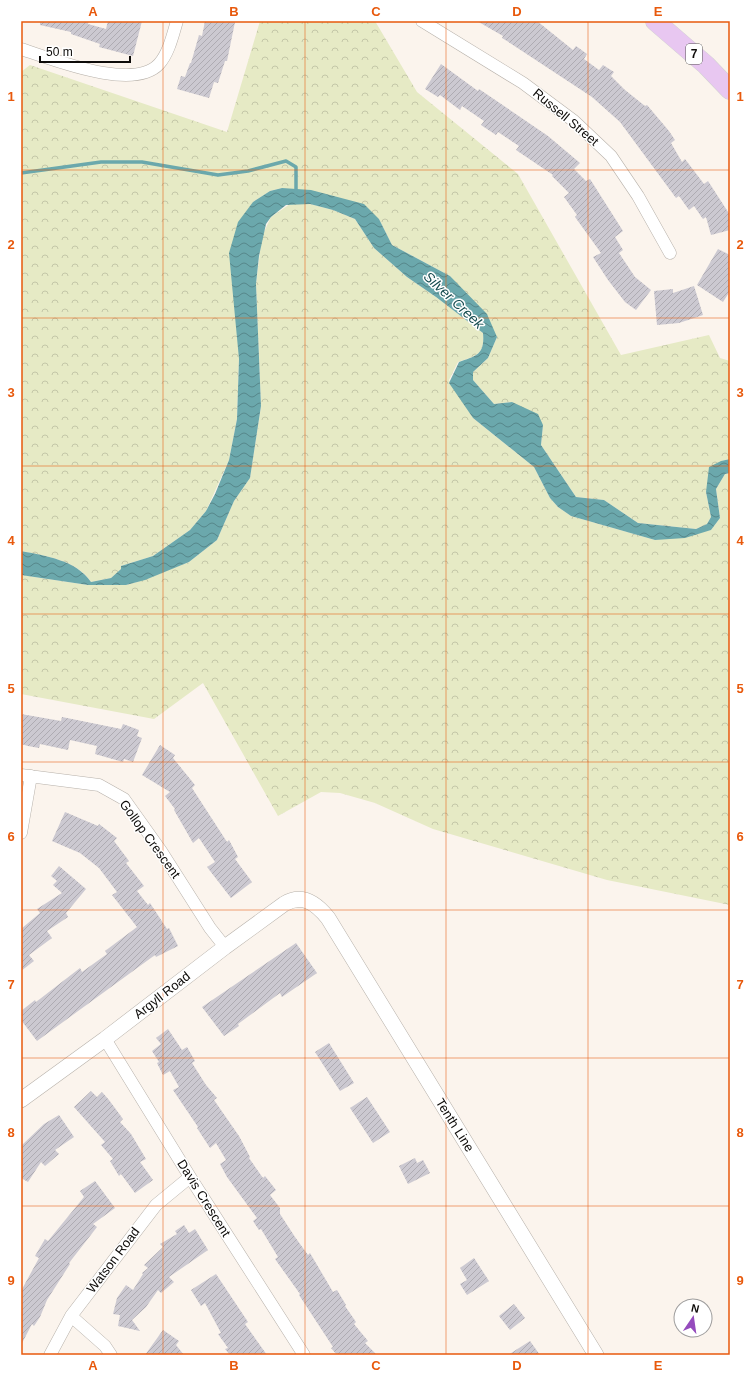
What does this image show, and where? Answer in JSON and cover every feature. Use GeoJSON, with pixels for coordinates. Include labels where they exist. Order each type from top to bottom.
{"type":"FeatureCollection","features":[{"type":"Feature","properties":{"kind":"main road","name":"7"},"geometry":{"type":"LineString","coordinates":[[655,21],[706,65],[730,90]]}},
{"type":"Feature","properties":{"kind":"street"},"geometry":{"type":"LineString","coordinates":[[21,49],[99,73],[138,75],[159,64],[169,46],[177,21]]}},
{"type":"Feature","properties":{"kind":"street","name":"Russell Street"},"geometry":{"type":"LineString","coordinates":[[422,21],[524,83],[574,121],[611,156],[631,185],[670,253]]}},
{"type":"Feature","properties":{"kind":"street"},"geometry":{"type":"LineString","coordinates":[[21,833],[26,775]]}},
{"type":"Feature","properties":{"kind":"street","name":"Gollop Crescent"},"geometry":{"type":"LineString","coordinates":[[26,775],[99,785],[124,799],[161,851],[210,928],[225,947]]}},
{"type":"Feature","properties":{"kind":"street","name":"Argyll Road"},"geometry":{"type":"LineString","coordinates":[[21,1100],[106,1039],[225,947],[292,899],[307,900]]}},
{"type":"Feature","properties":{"kind":"street","name":"Tenth Line"},"geometry":{"type":"LineString","coordinates":[[307,900],[316,904],[328,918],[596,1355]]}},
{"type":"Feature","properties":{"kind":"street","name":"Davis Crescent"},"geometry":{"type":"LineString","coordinates":[[106,1039],[190,1177],[304,1355]]}},
{"type":"Feature","properties":{"kind":"street","name":"Watson Road"},"geometry":{"type":"LineString","coordinates":[[50,1355],[71,1316],[156,1205],[190,1177]]}},
{"type":"Feature","properties":{"kind":"street"},"geometry":{"type":"LineString","coordinates":[[71,1316],[105,1346],[111,1355]]}},
{"type":"Feature","properties":{"kind":"green space"},"geometry":{"type":"Polygon","coordinates":[[[260,21],[375,21],[417,92],[518,174],[621,355],[709,335],[720,358],[730,361],[730,459],[721,461],[706,492],[711,517],[707,524],[696,529],[638,523],[604,500],[576,497],[541,445],[543,425],[512,402],[494,404],[473,380],[473,372],[488,358],[497,337],[450,276],[392,245],[379,219],[282,188],[270,191],[253,202],[239,359],[237,419],[229,460],[206,511],[190,530],[153,556],[121,566],[121,569],[111,578],[91,582],[78,569],[60,560],[21,551],[21,72],[30,65],[227,132],[260,21]]]}},
{"type":"Feature","properties":{"kind":"green space"},"geometry":{"type":"Polygon","coordinates":[[[290,204],[310,204],[333,210],[355,219],[374,248],[407,277],[483,333],[481,350],[478,354],[458,362],[449,380],[473,418],[534,467],[550,498],[558,507],[571,516],[655,540],[711,530],[720,518],[716,489],[725,474],[730,473],[730,905],[607,880],[433,829],[375,803],[340,793],[321,792],[278,816],[203,683],[154,719],[21,694],[21,575],[88,585],[126,585],[189,562],[217,540],[234,501],[250,478],[261,406],[256,284],[262,236],[271,217],[290,204]]]}},
{"type":"Feature","properties":{"kind":"water","name":"Silver Creek"},"geometry":{"type":"Polygon","coordinates":[[[282,188],[311,190],[364,204],[379,219],[392,245],[450,276],[487,314],[497,337],[488,358],[473,372],[473,380],[494,404],[512,402],[538,414],[543,425],[541,445],[576,497],[604,500],[638,523],[696,529],[707,524],[711,517],[706,492],[709,467],[721,461],[730,459],[730,473],[725,474],[716,489],[720,518],[711,530],[685,538],[655,540],[571,516],[558,507],[550,498],[534,467],[473,418],[449,383],[459,362],[475,356],[481,350],[483,333],[407,277],[374,248],[355,219],[333,210],[310,204],[286,205],[271,217],[266,224],[259,256],[256,284],[261,406],[250,478],[234,501],[217,540],[189,562],[145,580],[126,585],[88,585],[21,575],[21,551],[60,560],[77,569],[91,582],[111,578],[121,569],[121,566],[153,556],[190,530],[206,511],[215,494],[229,460],[237,419],[239,359],[229,253],[238,222],[253,202],[270,191],[282,188]]]}},
{"type":"Feature","properties":{"kind":"building"},"geometry":{"type":"Polygon","coordinates":[[[40,21],[89,21],[88,24],[106,29],[108,21],[142,21],[133,56],[99,47],[100,44],[71,34],[71,32],[40,25],[40,21]]]}},
{"type":"Feature","properties":{"kind":"building"},"geometry":{"type":"Polygon","coordinates":[[[205,21],[235,22],[227,61],[225,61],[218,83],[214,82],[209,98],[177,89],[181,76],[185,77],[191,63],[199,35],[202,36],[205,21]]]}},
{"type":"Feature","properties":{"kind":"building"},"geometry":{"type":"Polygon","coordinates":[[[477,21],[537,21],[573,50],[576,46],[587,54],[584,59],[599,70],[603,65],[614,72],[611,76],[625,90],[645,106],[647,105],[669,131],[675,140],[671,143],[682,162],[685,159],[704,184],[708,181],[730,215],[730,230],[711,235],[706,217],[703,219],[694,206],[689,210],[679,196],[676,198],[620,122],[592,97],[502,38],[503,36],[477,21]]]}},
{"type":"Feature","properties":{"kind":"building"},"geometry":{"type":"Polygon","coordinates":[[[441,64],[478,91],[479,89],[548,136],[580,163],[574,169],[586,181],[590,179],[623,231],[615,237],[623,250],[619,253],[635,277],[651,290],[636,310],[625,302],[593,257],[601,253],[575,217],[577,215],[564,197],[569,193],[552,176],[553,175],[516,150],[519,146],[498,132],[496,135],[481,125],[484,121],[462,106],[460,110],[440,95],[438,97],[425,89],[441,64]]]}},
{"type":"Feature","properties":{"kind":"building"},"geometry":{"type":"Polygon","coordinates":[[[718,249],[730,255],[730,291],[723,302],[697,285],[718,249]]]}},
{"type":"Feature","properties":{"kind":"building"},"geometry":{"type":"Polygon","coordinates":[[[694,286],[703,315],[679,323],[657,325],[654,291],[673,289],[673,293],[694,286]]]}},
{"type":"Feature","properties":{"kind":"building"},"geometry":{"type":"Polygon","coordinates":[[[21,714],[61,721],[62,717],[121,729],[123,724],[139,730],[137,736],[142,738],[133,762],[124,759],[123,762],[95,754],[97,746],[70,740],[68,750],[40,744],[39,748],[28,746],[21,744],[21,714]]]}},
{"type":"Feature","properties":{"kind":"building"},"geometry":{"type":"Polygon","coordinates":[[[160,745],[175,755],[173,758],[195,785],[192,788],[227,842],[229,840],[238,857],[235,859],[252,882],[231,898],[207,867],[215,862],[199,838],[193,843],[174,810],[175,809],[165,796],[170,792],[142,775],[160,745]]]}},
{"type":"Feature","properties":{"kind":"building"},"geometry":{"type":"Polygon","coordinates":[[[65,812],[98,826],[99,824],[117,838],[114,841],[129,861],[126,863],[144,886],[137,891],[148,905],[150,903],[167,929],[169,928],[178,946],[156,957],[155,955],[37,1041],[21,1020],[21,1011],[35,1000],[36,1002],[80,968],[82,972],[107,954],[105,951],[137,927],[112,895],[117,892],[99,868],[80,853],[52,841],[65,812]]]}},
{"type":"Feature","properties":{"kind":"building"},"geometry":{"type":"Polygon","coordinates":[[[59,866],[86,889],[66,913],[68,917],[47,931],[52,938],[29,955],[34,961],[21,971],[21,929],[40,913],[37,909],[62,893],[53,885],[57,881],[51,876],[59,866]]]}},
{"type":"Feature","properties":{"kind":"building"},"geometry":{"type":"Polygon","coordinates":[[[296,943],[317,973],[282,997],[280,993],[238,1024],[239,1026],[224,1036],[202,1007],[296,943]]]}},
{"type":"Feature","properties":{"kind":"building"},"geometry":{"type":"Polygon","coordinates":[[[168,1029],[182,1050],[187,1047],[195,1061],[192,1063],[206,1085],[217,1098],[214,1100],[239,1136],[250,1157],[249,1158],[263,1178],[265,1176],[276,1190],[270,1195],[280,1208],[280,1214],[308,1255],[310,1253],[333,1292],[337,1290],[346,1305],[345,1306],[356,1322],[354,1324],[368,1341],[365,1343],[377,1355],[337,1355],[331,1348],[333,1347],[299,1295],[300,1294],[275,1259],[278,1257],[261,1229],[259,1230],[253,1221],[257,1218],[227,1177],[220,1164],[226,1160],[216,1143],[210,1148],[197,1128],[198,1127],[173,1090],[179,1087],[170,1071],[163,1075],[157,1063],[159,1062],[152,1051],[161,1044],[156,1038],[168,1029]]]}},
{"type":"Feature","properties":{"kind":"building"},"geometry":{"type":"Polygon","coordinates":[[[329,1043],[354,1083],[340,1091],[315,1052],[329,1043]]]}},
{"type":"Feature","properties":{"kind":"building"},"geometry":{"type":"Polygon","coordinates":[[[91,1091],[97,1097],[102,1092],[109,1100],[123,1119],[120,1122],[131,1134],[146,1159],[140,1162],[153,1180],[135,1193],[121,1174],[119,1176],[110,1161],[113,1159],[101,1145],[105,1142],[74,1107],[91,1091]]]}},
{"type":"Feature","properties":{"kind":"building"},"geometry":{"type":"Polygon","coordinates":[[[367,1097],[390,1132],[373,1143],[350,1108],[367,1097]]]}},
{"type":"Feature","properties":{"kind":"building"},"geometry":{"type":"Polygon","coordinates":[[[59,1115],[74,1137],[55,1150],[59,1154],[45,1166],[41,1162],[28,1182],[21,1178],[21,1146],[44,1124],[59,1115]]]}},
{"type":"Feature","properties":{"kind":"building"},"geometry":{"type":"Polygon","coordinates":[[[415,1158],[417,1163],[423,1160],[430,1173],[408,1184],[399,1166],[415,1158]]]}},
{"type":"Feature","properties":{"kind":"building"},"geometry":{"type":"Polygon","coordinates":[[[95,1181],[115,1208],[93,1224],[97,1227],[69,1263],[70,1264],[47,1300],[40,1317],[34,1326],[32,1324],[21,1345],[21,1291],[39,1258],[35,1256],[45,1239],[48,1241],[84,1197],[80,1191],[95,1181]]]}},
{"type":"Feature","properties":{"kind":"building"},"geometry":{"type":"Polygon","coordinates":[[[184,1225],[189,1233],[195,1229],[208,1250],[169,1277],[174,1282],[161,1293],[158,1290],[146,1307],[132,1320],[140,1331],[118,1326],[120,1315],[113,1314],[117,1298],[126,1285],[133,1290],[143,1274],[142,1273],[148,1268],[144,1265],[163,1247],[160,1244],[177,1234],[175,1231],[184,1225]]]}},
{"type":"Feature","properties":{"kind":"building"},"geometry":{"type":"Polygon","coordinates":[[[474,1258],[489,1281],[467,1295],[460,1284],[467,1280],[460,1268],[474,1258]]]}},
{"type":"Feature","properties":{"kind":"building"},"geometry":{"type":"Polygon","coordinates":[[[216,1274],[248,1322],[245,1324],[267,1355],[230,1355],[225,1349],[228,1348],[218,1334],[221,1333],[205,1303],[201,1306],[191,1290],[216,1274]]]}},
{"type":"Feature","properties":{"kind":"building"},"geometry":{"type":"Polygon","coordinates":[[[514,1304],[525,1318],[510,1330],[499,1316],[514,1304]]]}},
{"type":"Feature","properties":{"kind":"building"},"geometry":{"type":"Polygon","coordinates":[[[163,1330],[179,1341],[176,1345],[184,1355],[145,1355],[163,1330]]]}},
{"type":"Feature","properties":{"kind":"building"},"geometry":{"type":"Polygon","coordinates":[[[530,1341],[540,1355],[508,1355],[530,1341]]]}},
{"type":"Feature","properties":{"kind":"waterway"},"geometry":{"type":"LineString","coordinates":[[21,173],[101,162],[142,162],[218,175],[248,171],[286,161],[296,167],[296,193]]}}]}
